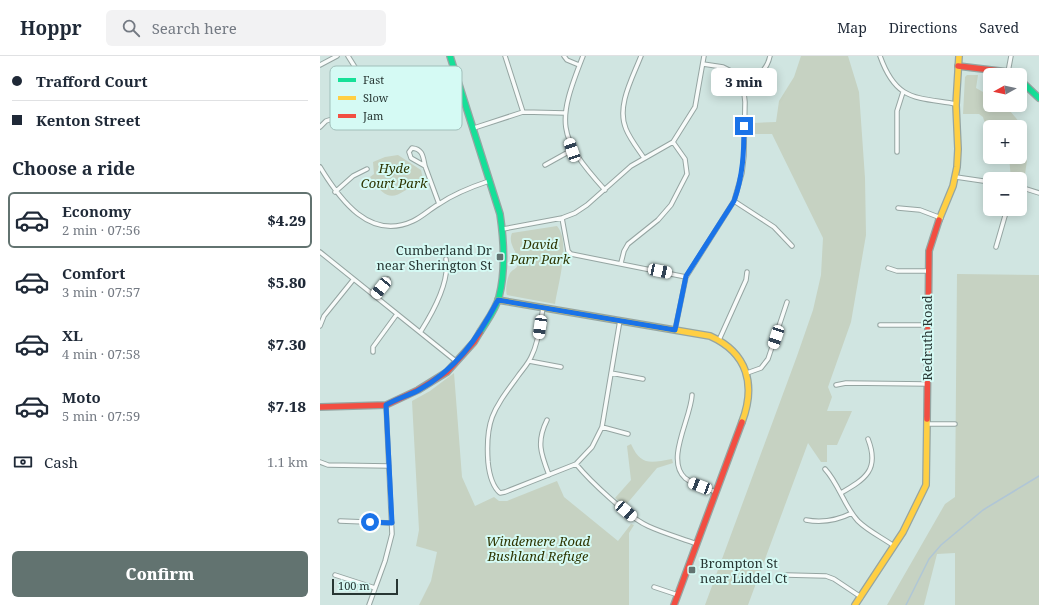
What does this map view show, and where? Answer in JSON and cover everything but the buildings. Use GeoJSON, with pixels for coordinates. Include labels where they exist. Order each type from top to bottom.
{"type":"FeatureCollection","features":[{"type":"Feature","properties":{"kind":"street"},"geometry":{"type":"LineString","coordinates":[[320,65],[337,56]]}},
{"type":"Feature","properties":{"kind":"street"},"geometry":{"type":"LineString","coordinates":[[348,56],[354,66]]}},
{"type":"Feature","properties":{"kind":"street"},"geometry":{"type":"LineString","coordinates":[[450,56],[453,66]]}},
{"type":"Feature","properties":{"kind":"street"},"geometry":{"type":"LineString","coordinates":[[505,56],[523,112]]}},
{"type":"Feature","properties":{"kind":"street"},"geometry":{"type":"LineString","coordinates":[[564,56],[567,60],[579,65]]}},
{"type":"Feature","properties":{"kind":"street"},"geometry":{"type":"LineString","coordinates":[[583,56],[567,97],[565,113],[567,134],[572,150],[581,164],[605,190]]}},
{"type":"Feature","properties":{"kind":"street"},"geometry":{"type":"LineString","coordinates":[[641,56],[623,106],[623,119],[626,129],[644,158]]}},
{"type":"Feature","properties":{"kind":"street"},"geometry":{"type":"LineString","coordinates":[[503,229],[562,218],[575,213],[605,190],[631,166],[673,142],[695,107],[704,56]]}},
{"type":"Feature","properties":{"kind":"street"},"geometry":{"type":"LineString","coordinates":[[743,84],[756,77],[764,70],[770,56]]}},
{"type":"Feature","properties":{"kind":"street"},"geometry":{"type":"LineString","coordinates":[[880,56],[886,73],[896,87],[902,92],[908,95],[956,104]]}},
{"type":"Feature","properties":{"kind":"street","name":"Redruth Road"},"geometry":{"type":"LineString","coordinates":[[855,605],[894,546],[918,505],[926,486],[928,424],[928,271],[931,241],[956,177],[959,146],[956,104],[959,56]]}},
{"type":"Feature","properties":{"kind":"street"},"geometry":{"type":"LineString","coordinates":[[1011,68],[1012,56]]}},
{"type":"Feature","properties":{"kind":"street"},"geometry":{"type":"LineString","coordinates":[[675,330],[686,276],[734,201],[742,173],[744,156],[745,102],[743,84],[731,71],[723,67],[703,64]]}},
{"type":"Feature","properties":{"kind":"street"},"geometry":{"type":"LineString","coordinates":[[958,66],[983,70]]}},
{"type":"Feature","properties":{"kind":"street"},"geometry":{"type":"LineString","coordinates":[[1027,86],[1038,96]]}},
{"type":"Feature","properties":{"kind":"street"},"geometry":{"type":"LineString","coordinates":[[897,152],[897,111],[902,92]]}},
{"type":"Feature","properties":{"kind":"street"},"geometry":{"type":"LineString","coordinates":[[320,407],[355,407],[374,404],[386,405],[418,390],[446,372],[457,362],[474,342],[498,300],[504,260],[503,229],[474,128],[462,93]]}},
{"type":"Feature","properties":{"kind":"street"},"geometry":{"type":"LineString","coordinates":[[474,128],[523,112],[565,113]]}},
{"type":"Feature","properties":{"kind":"street"},"geometry":{"type":"LineString","coordinates":[[320,127],[330,121]]}},
{"type":"Feature","properties":{"kind":"street"},"geometry":{"type":"LineString","coordinates":[[621,263],[624,251],[628,244],[658,220],[671,205],[686,174],[685,159],[673,142]]}},
{"type":"Feature","properties":{"kind":"street"},"geometry":{"type":"LineString","coordinates":[[425,166],[408,155],[410,149],[419,150],[422,154],[438,204]]}},
{"type":"Feature","properties":{"kind":"street"},"geometry":{"type":"LineString","coordinates":[[545,165],[572,150]]}},
{"type":"Feature","properties":{"kind":"street"},"geometry":{"type":"LineString","coordinates":[[320,167],[335,192],[352,208],[369,222],[387,227],[404,225],[415,221],[438,204],[459,192],[489,181]]}},
{"type":"Feature","properties":{"kind":"street"},"geometry":{"type":"LineString","coordinates":[[335,192],[353,176],[367,169]]}},
{"type":"Feature","properties":{"kind":"street"},"geometry":{"type":"LineString","coordinates":[[956,177],[983,181]]}},
{"type":"Feature","properties":{"kind":"street"},"geometry":{"type":"LineString","coordinates":[[1027,188],[1039,192]]}},
{"type":"Feature","properties":{"kind":"street"},"geometry":{"type":"LineString","coordinates":[[734,201],[768,222],[792,246]]}},
{"type":"Feature","properties":{"kind":"street"},"geometry":{"type":"LineString","coordinates":[[898,208],[920,210],[941,218]]}},
{"type":"Feature","properties":{"kind":"street"},"geometry":{"type":"LineString","coordinates":[[996,247],[1005,216]]}},
{"type":"Feature","properties":{"kind":"street"},"geometry":{"type":"LineString","coordinates":[[562,218],[568,251],[571,254],[686,276]]}},
{"type":"Feature","properties":{"kind":"street"},"geometry":{"type":"LineString","coordinates":[[320,252],[397,314],[421,331],[457,362]]}},
{"type":"Feature","properties":{"kind":"street"},"geometry":{"type":"LineString","coordinates":[[421,331],[434,310],[448,269],[446,260]]}},
{"type":"Feature","properties":{"kind":"street"},"geometry":{"type":"LineString","coordinates":[[888,268],[897,271],[928,271]]}},
{"type":"Feature","properties":{"kind":"street"},"geometry":{"type":"LineString","coordinates":[[719,340],[746,280],[747,272]]}},
{"type":"Feature","properties":{"kind":"street"},"geometry":{"type":"LineString","coordinates":[[320,326],[324,316],[354,280]]}},
{"type":"Feature","properties":{"kind":"street"},"geometry":{"type":"LineString","coordinates":[[375,296],[388,280]]}},
{"type":"Feature","properties":{"kind":"street"},"geometry":{"type":"LineString","coordinates":[[498,300],[710,336],[719,340],[735,353],[747,373],[750,390],[748,406],[674,605]]}},
{"type":"Feature","properties":{"kind":"street"},"geometry":{"type":"LineString","coordinates":[[747,373],[761,368],[768,359],[787,302]]}},
{"type":"Feature","properties":{"kind":"street"},"geometry":{"type":"LineString","coordinates":[[542,308],[538,340],[529,361],[497,405],[488,428],[487,440],[489,470],[495,488],[500,493],[576,464],[592,447],[602,428],[620,320]]}},
{"type":"Feature","properties":{"kind":"street"},"geometry":{"type":"LineString","coordinates":[[373,352],[373,347],[397,314]]}},
{"type":"Feature","properties":{"kind":"street"},"geometry":{"type":"LineString","coordinates":[[880,325],[927,325]]}},
{"type":"Feature","properties":{"kind":"street"},"geometry":{"type":"LineString","coordinates":[[529,361],[562,367]]}},
{"type":"Feature","properties":{"kind":"street"},"geometry":{"type":"LineString","coordinates":[[611,373],[643,379]]}},
{"type":"Feature","properties":{"kind":"street"},"geometry":{"type":"LineString","coordinates":[[836,385],[846,383],[927,384]]}},
{"type":"Feature","properties":{"kind":"street"},"geometry":{"type":"LineString","coordinates":[[692,395],[690,410],[677,456],[677,465],[682,475],[689,481],[716,492]]}},
{"type":"Feature","properties":{"kind":"street"},"geometry":{"type":"LineString","coordinates":[[370,605],[390,543],[392,523],[386,405]]}},
{"type":"Feature","properties":{"kind":"street"},"geometry":{"type":"LineString","coordinates":[[548,420],[541,431],[540,442],[541,453],[549,475]]}},
{"type":"Feature","properties":{"kind":"street"},"geometry":{"type":"LineString","coordinates":[[928,424],[955,424]]}},
{"type":"Feature","properties":{"kind":"street"},"geometry":{"type":"LineString","coordinates":[[602,428],[628,434]]}},
{"type":"Feature","properties":{"kind":"street"},"geometry":{"type":"LineString","coordinates":[[841,493],[861,482],[868,475],[873,456],[868,440]]}},
{"type":"Feature","properties":{"kind":"street"},"geometry":{"type":"LineString","coordinates":[[320,462],[328,465],[389,466]]}},
{"type":"Feature","properties":{"kind":"street"},"geometry":{"type":"LineString","coordinates":[[576,464],[585,476],[637,520],[648,526],[697,544]]}},
{"type":"Feature","properties":{"kind":"street"},"geometry":{"type":"LineString","coordinates":[[825,469],[832,477],[852,513],[859,522],[894,546]]}},
{"type":"Feature","properties":{"kind":"street"},"geometry":{"type":"LineString","coordinates":[[806,520],[814,521],[838,519],[852,513]]}},
{"type":"Feature","properties":{"kind":"street"},"geometry":{"type":"LineString","coordinates":[[340,521],[392,523]]}},
{"type":"Feature","properties":{"kind":"street"},"geometry":{"type":"LineString","coordinates":[[335,575],[375,588]]}},
{"type":"Feature","properties":{"kind":"street"},"geometry":{"type":"LineString","coordinates":[[786,575],[826,576],[834,579],[861,597]]}},
{"type":"Feature","properties":{"kind":"street"},"geometry":{"type":"LineString","coordinates":[[654,587],[678,595]]}},
{"type":"Feature","properties":{"kind":"green space"},"geometry":{"type":"Polygon","coordinates":[[[801,56],[848,56],[859,92],[865,178],[866,235],[851,322],[828,387],[832,397],[827,411],[852,411],[837,445],[827,445],[827,462],[821,462],[808,443],[748,605],[705,605],[797,356],[813,310],[821,275],[823,238],[772,134],[752,134],[752,123],[776,122],[779,101],[794,77],[801,56]]]}},
{"type":"Feature","properties":{"kind":"green space"},"geometry":{"type":"Polygon","coordinates":[[[967,75],[978,75],[976,88],[983,92],[983,112],[1011,112],[1018,120],[984,120],[979,114],[963,114],[965,77],[967,75]]]}},
{"type":"Feature","properties":{"kind":"green space","name":"Hyde Court Park"},"geometry":{"type":"Polygon","coordinates":[[[398,155],[421,170],[423,179],[400,194],[394,196],[383,193],[370,177],[374,174],[373,162],[385,157],[398,155]]]}},
{"type":"Feature","properties":{"kind":"green space"},"geometry":{"type":"Polygon","coordinates":[[[1010,164],[1026,164],[1025,172],[1010,172],[1010,164]]]}},
{"type":"Feature","properties":{"kind":"green space","name":"David Parr Park"},"geometry":{"type":"Polygon","coordinates":[[[557,226],[561,233],[563,252],[561,275],[555,304],[507,295],[506,288],[509,275],[518,264],[517,256],[511,241],[512,233],[557,226]]]}},
{"type":"Feature","properties":{"kind":"green space"},"geometry":{"type":"Polygon","coordinates":[[[957,274],[1039,275],[1039,605],[955,605],[955,553],[937,554],[924,605],[887,605],[945,504],[955,497],[957,274]]]}},
{"type":"Feature","properties":{"kind":"green space","name":"Windemere Road Bushland Refuge"},"geometry":{"type":"Polygon","coordinates":[[[454,373],[462,477],[475,506],[494,497],[499,501],[507,501],[557,481],[564,497],[618,541],[631,524],[634,525],[629,533],[629,605],[419,605],[431,581],[437,552],[416,546],[419,530],[412,401],[430,391],[454,373]]]}},
{"type":"Feature","properties":{"kind":"green space"},"geometry":{"type":"Polygon","coordinates":[[[631,444],[639,456],[647,461],[652,462],[672,459],[673,463],[657,468],[625,506],[615,498],[631,480],[627,446],[631,444]]]}},
{"type":"Feature","properties":{"kind":"waterway"},"geometry":{"type":"LineString","coordinates":[[906,605],[929,559],[941,545],[983,510],[1039,476]]}},
{"type":"Feature","properties":{"kind":"traffic: fast"},"geometry":{"type":"LineString","coordinates":[[450,56],[453,66]]}},
{"type":"Feature","properties":{"kind":"traffic: fast"},"geometry":{"type":"LineString","coordinates":[[1027,87],[1039,98]]}},
{"type":"Feature","properties":{"kind":"traffic: fast"},"geometry":{"type":"LineString","coordinates":[[462,94],[500,214],[504,256],[503,276],[499,297],[496,306],[480,332]]}},
{"type":"Feature","properties":{"kind":"traffic: slow"},"geometry":{"type":"LineString","coordinates":[[939,220],[953,186],[957,167],[958,149],[956,105],[959,56]]}},
{"type":"Feature","properties":{"kind":"traffic: slow"},"geometry":{"type":"LineString","coordinates":[[498,300],[710,336],[723,343],[733,351],[741,361],[746,372],[748,395],[742,422]]}},
{"type":"Feature","properties":{"kind":"traffic: slow"},"geometry":{"type":"LineString","coordinates":[[855,605],[903,532],[926,485],[927,419]]}},
{"type":"Feature","properties":{"kind":"traffic: jam"},"geometry":{"type":"LineString","coordinates":[[958,66],[983,69]]}},
{"type":"Feature","properties":{"kind":"traffic: jam"},"geometry":{"type":"LineString","coordinates":[[927,419],[929,251],[939,220]]}},
{"type":"Feature","properties":{"kind":"traffic: jam"},"geometry":{"type":"LineString","coordinates":[[320,407],[386,405],[418,390],[447,372],[474,342],[480,332]]}},
{"type":"Feature","properties":{"kind":"traffic: jam"},"geometry":{"type":"LineString","coordinates":[[674,605],[742,422]]}},
{"type":"Feature","properties":{"kind":"place","name":"Cumberland Dr near Sherington St"},"geometry":{"type":"Point","coordinates":[500,257]}},
{"type":"Feature","properties":{"kind":"place","name":"Brompton St near Liddel Ct"},"geometry":{"type":"Point","coordinates":[692,570]}},
{"type":"Feature","properties":{"kind":"route"},"geometry":{"type":"LineString","coordinates":[[370,522],[392,523],[386,405],[418,390],[453,366],[474,342],[498,300],[675,330],[688,271],[734,201],[742,173],[744,156],[744,126]]}}]}
